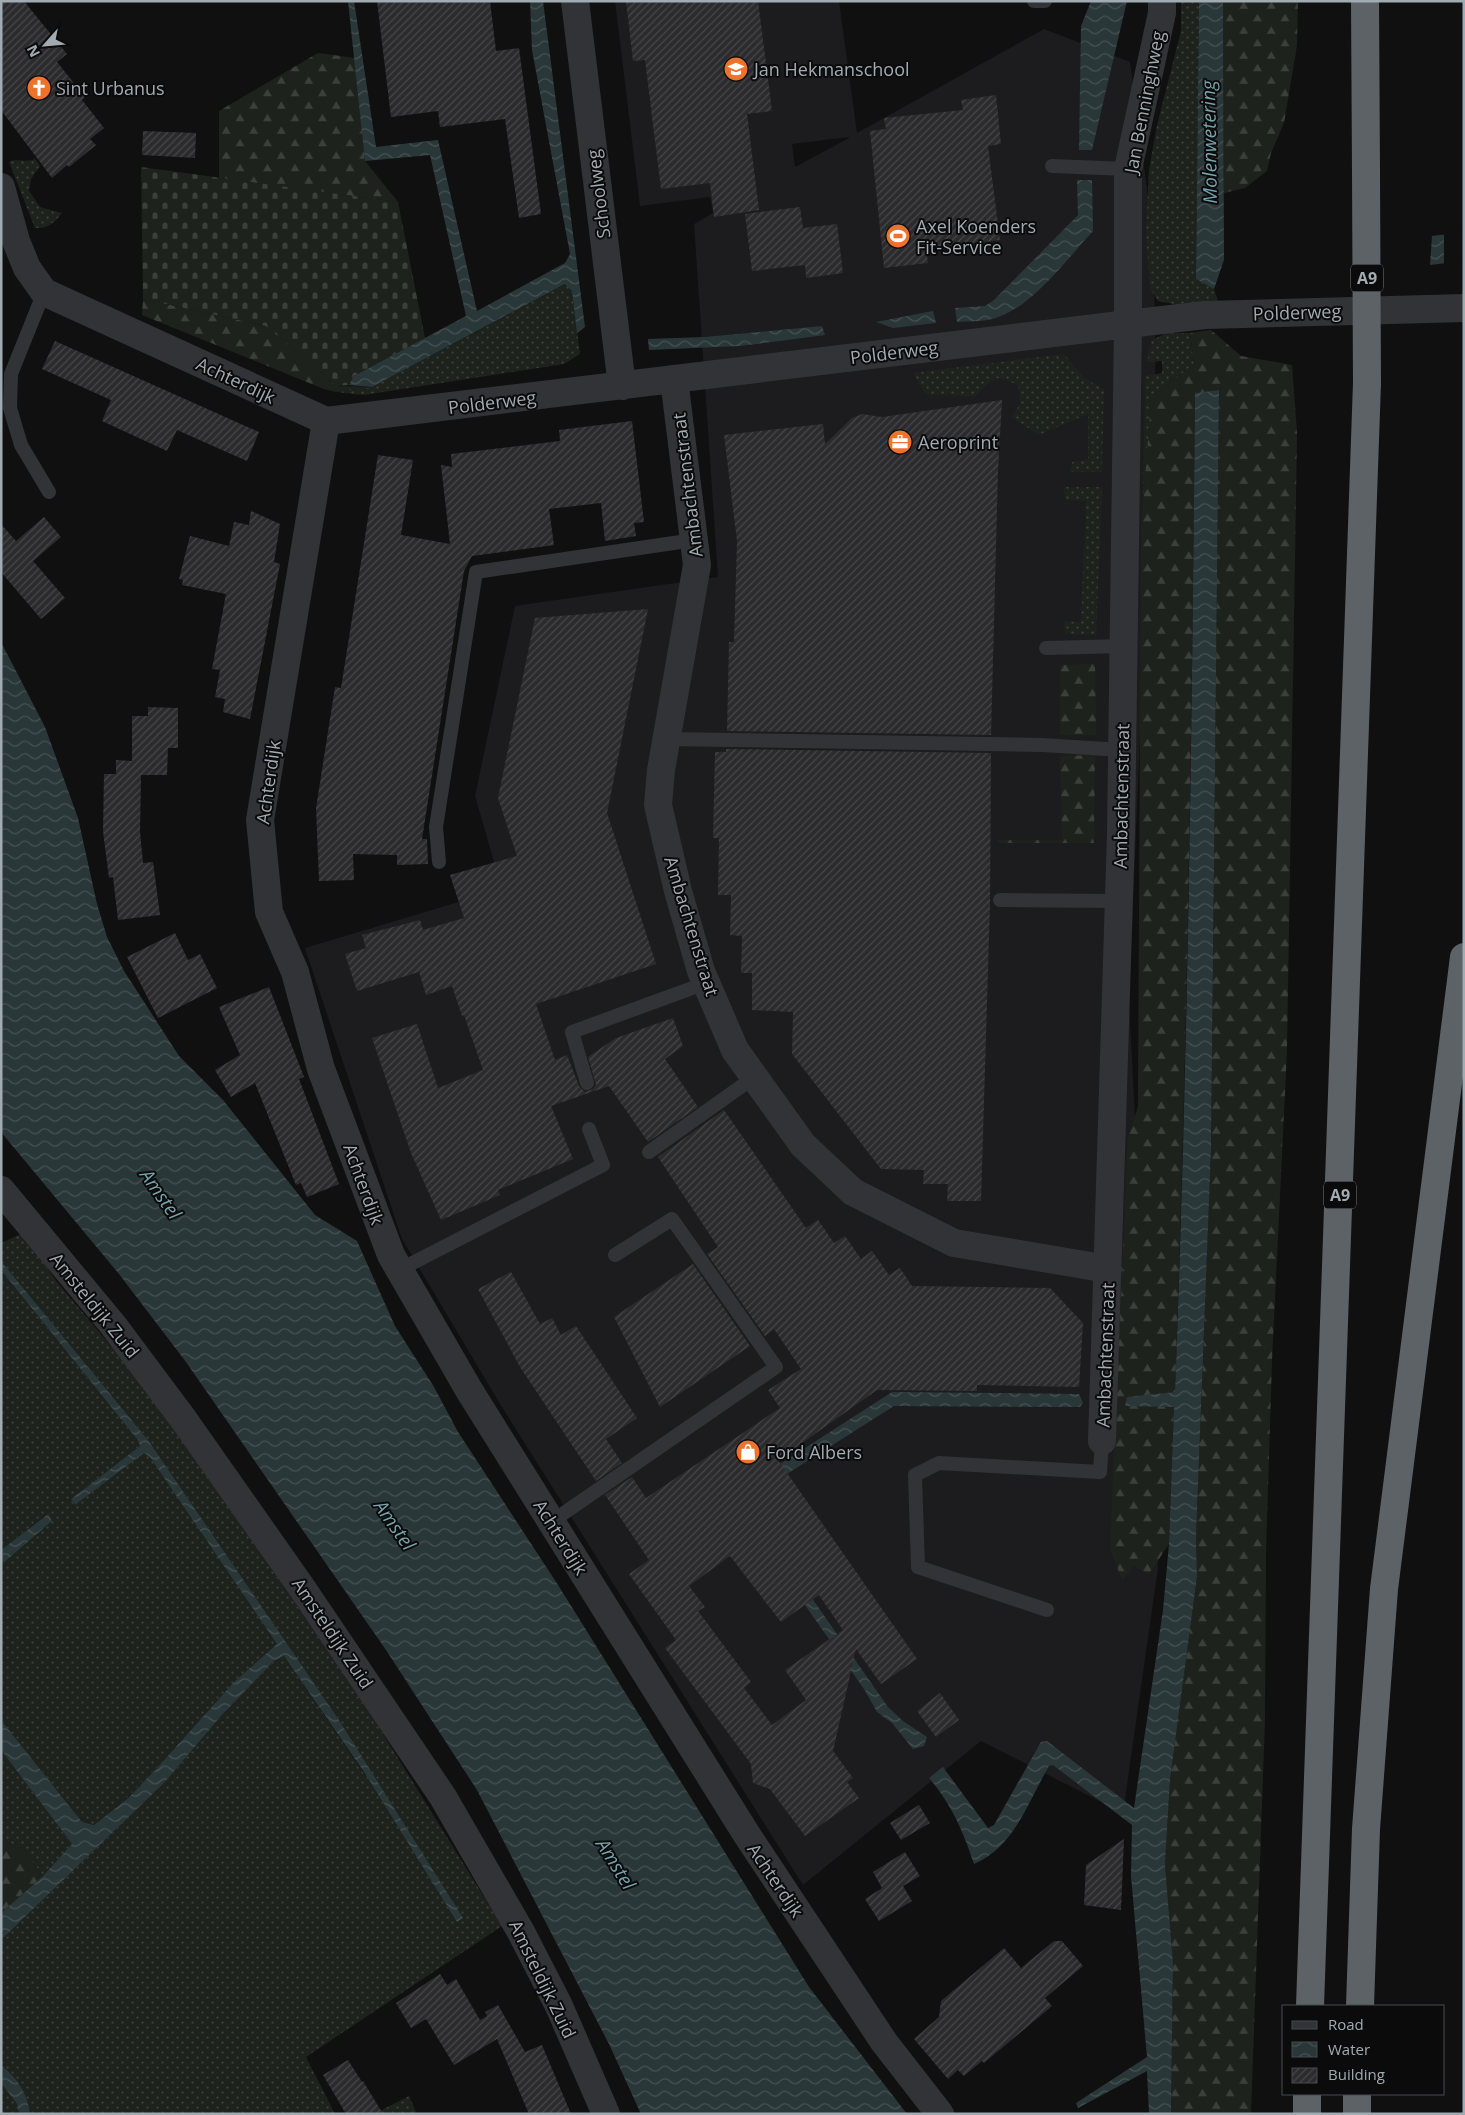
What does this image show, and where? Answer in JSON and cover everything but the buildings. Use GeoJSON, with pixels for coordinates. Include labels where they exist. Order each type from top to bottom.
{"type":"FeatureCollection","features":[{"type":"Feature","properties":{"kind":"highway","name":"A9"},"geometry":{"type":"LineString","coordinates":[[1310,2005],[1367,383],[1365,1]]}},
{"type":"Feature","properties":{"kind":"highway"},"geometry":{"type":"LineString","coordinates":[[1360,2005],[1366,1829],[1384,1590],[1464,957]]}},
{"type":"Feature","properties":{"kind":"highway"},"geometry":{"type":"LineString","coordinates":[[1307,2095],[1307,2114]]}},
{"type":"Feature","properties":{"kind":"highway"},"geometry":{"type":"LineString","coordinates":[[1357,2095],[1357,2114]]}},
{"type":"Feature","properties":{"kind":"street","name":"Schoolweg"},"geometry":{"type":"LineString","coordinates":[[575,1],[622,386]]}},
{"type":"Feature","properties":{"kind":"street","name":"Jan Benninghweg"},"geometry":{"type":"LineString","coordinates":[[1128,324],[1128,169],[1162,13],[1162,1]]}},
{"type":"Feature","properties":{"kind":"street"},"geometry":{"type":"LineString","coordinates":[[1,187],[16,241],[27,268],[44,292]]}},
{"type":"Feature","properties":{"kind":"street","name":"Achterdijk"},"geometry":{"type":"LineString","coordinates":[[44,292],[326,421],[260,820],[269,912],[295,972],[321,1069],[391,1255],[469,1390],[747,1835],[884,2042],[940,2114]]}},
{"type":"Feature","properties":{"kind":"street","name":"Polderweg"},"geometry":{"type":"LineString","coordinates":[[326,421],[1205,314],[1464,308]]}},
{"type":"Feature","properties":{"kind":"street","name":"Ambachtenstraat"},"geometry":{"type":"LineString","coordinates":[[1102,1441],[1119,901],[1128,324]]}},
{"type":"Feature","properties":{"kind":"street","name":"Ambachtenstraat"},"geometry":{"type":"LineString","coordinates":[[674,379],[697,565],[667,739],[658,805],[678,891],[706,983],[735,1050],[753,1078],[804,1145],[852,1192],[954,1243],[1108,1268]]}},
{"type":"Feature","properties":{"kind":"street","name":"Amsteldijk Zuid"},"geometry":{"type":"LineString","coordinates":[[1,1190],[113,1325],[184,1420],[443,1797],[521,1932],[558,2006],[606,2114]]}},
{"type":"Feature","properties":{"kind":"lane"},"geometry":{"type":"LineString","coordinates":[[1034,1],[1045,1]]}},
{"type":"Feature","properties":{"kind":"lane"},"geometry":{"type":"LineString","coordinates":[[1052,166],[1128,169]]}},
{"type":"Feature","properties":{"kind":"lane"},"geometry":{"type":"LineString","coordinates":[[44,292],[6,376],[10,408],[21,445],[49,492]]}},
{"type":"Feature","properties":{"kind":"lane"},"geometry":{"type":"LineString","coordinates":[[438,862],[436,827],[476,572],[694,540]]}},
{"type":"Feature","properties":{"kind":"lane"},"geometry":{"type":"LineString","coordinates":[[1046,648],[1124,646]]}},
{"type":"Feature","properties":{"kind":"lane"},"geometry":{"type":"LineString","coordinates":[[667,739],[1042,745],[1122,750]]}},
{"type":"Feature","properties":{"kind":"lane"},"geometry":{"type":"LineString","coordinates":[[1000,900],[1119,901]]}},
{"type":"Feature","properties":{"kind":"lane"},"geometry":{"type":"LineString","coordinates":[[587,1083],[572,1032],[706,983]]}},
{"type":"Feature","properties":{"kind":"lane"},"geometry":{"type":"LineString","coordinates":[[649,1152],[753,1078]]}},
{"type":"Feature","properties":{"kind":"lane"},"geometry":{"type":"LineString","coordinates":[[399,1270],[603,1165],[589,1129]]}},
{"type":"Feature","properties":{"kind":"lane"},"geometry":{"type":"LineString","coordinates":[[551,1522],[776,1367],[672,1219],[615,1254]]}},
{"type":"Feature","properties":{"kind":"lane"},"geometry":{"type":"LineString","coordinates":[[1046,1610],[918,1567],[916,1475],[939,1463],[1100,1472],[1102,1441]]}},
{"type":"Feature","properties":{"kind":"shaded area"},"geometry":{"type":"Polygon","coordinates":[[[615,1],[839,1],[857,133],[1044,29],[1130,62],[1152,227],[1156,350],[1129,1001],[1158,1568],[1123,1813],[981,1741],[803,1885],[500,1404],[402,1239],[305,948],[502,889],[475,796],[515,606],[718,577],[694,224],[713,213],[710,197],[640,206],[615,1]],[[849,138],[792,144],[795,167],[849,138]]]}},
{"type":"Feature","properties":{"kind":"green space"},"geometry":{"type":"Polygon","coordinates":[[[1181,1],[1199,1],[1196,279],[1214,289],[1218,302],[1178,305],[1158,301],[1150,288],[1146,235],[1149,170],[1157,125],[1181,31],[1181,1]]]}},
{"type":"Feature","properties":{"kind":"green space"},"geometry":{"type":"Polygon","coordinates":[[[1223,1],[1298,1],[1297,45],[1284,123],[1271,153],[1267,171],[1245,188],[1224,193],[1223,1]]]}},
{"type":"Feature","properties":{"kind":"green space"},"geometry":{"type":"Polygon","coordinates":[[[318,53],[355,58],[365,161],[398,202],[219,178],[219,111],[318,53]]]}},
{"type":"Feature","properties":{"kind":"green space"},"geometry":{"type":"Polygon","coordinates":[[[35,159],[40,166],[31,179],[29,191],[40,207],[62,213],[51,224],[40,228],[35,228],[9,162],[35,159]]]}},
{"type":"Feature","properties":{"kind":"green space"},"geometry":{"type":"Polygon","coordinates":[[[141,167],[398,202],[425,338],[354,376],[349,385],[336,386],[266,326],[143,299],[141,167]]]}},
{"type":"Feature","properties":{"kind":"green space"},"geometry":{"type":"Polygon","coordinates":[[[566,284],[572,291],[580,354],[564,364],[364,395],[336,392],[372,387],[566,284]]]}},
{"type":"Feature","properties":{"kind":"green space"},"geometry":{"type":"Polygon","coordinates":[[[143,299],[266,326],[336,386],[372,387],[336,392],[324,389],[142,315],[143,299]]]}},
{"type":"Feature","properties":{"kind":"green space"},"geometry":{"type":"Polygon","coordinates":[[[1211,330],[1241,356],[1292,365],[1297,433],[1287,1050],[1272,1360],[1266,1553],[1265,1719],[1251,2114],[1171,2114],[1173,1963],[1165,1864],[1170,1780],[1197,1577],[1196,1538],[1211,1150],[1219,390],[1195,393],[1183,1142],[1175,1392],[1127,1397],[1125,1405],[1174,1407],[1169,1544],[1149,1574],[1134,1566],[1122,1580],[1110,1548],[1128,1137],[1138,1107],[1141,535],[1151,398],[1194,364],[1190,333],[1211,330]]]}},
{"type":"Feature","properties":{"kind":"green space"},"geometry":{"type":"Polygon","coordinates":[[[1166,333],[1190,333],[1194,364],[1151,398],[1143,504],[1145,376],[1162,373],[1162,361],[1147,362],[1151,341],[1166,333]]]}},
{"type":"Feature","properties":{"kind":"green space"},"geometry":{"type":"Polygon","coordinates":[[[1064,354],[1084,378],[1104,389],[1102,472],[1070,472],[1072,462],[1088,459],[1088,414],[1039,435],[1011,417],[1020,404],[1018,385],[1003,379],[994,378],[975,396],[926,395],[913,373],[1064,354]]]}},
{"type":"Feature","properties":{"kind":"green space"},"geometry":{"type":"Polygon","coordinates":[[[1063,487],[1102,487],[1096,635],[1065,634],[1064,621],[1081,622],[1086,501],[1066,500],[1063,487]]]}},
{"type":"Feature","properties":{"kind":"green space"},"geometry":{"type":"Polygon","coordinates":[[[1095,664],[1096,735],[1060,735],[1060,665],[1095,664]]]}},
{"type":"Feature","properties":{"kind":"green space"},"geometry":{"type":"Polygon","coordinates":[[[1095,755],[1094,843],[997,843],[997,840],[1062,840],[1060,756],[1095,755]]]}},
{"type":"Feature","properties":{"kind":"green space"},"geometry":{"type":"Polygon","coordinates":[[[23,1233],[57,1282],[137,1377],[243,1526],[375,1721],[502,1926],[306,2057],[335,2114],[30,2114],[21,2086],[1,2065],[1,1940],[165,1782],[221,1716],[274,1661],[284,1656],[367,1778],[337,1717],[148,1440],[1,1261],[1,1243],[23,1233]]]}},
{"type":"Feature","properties":{"kind":"green space"},"geometry":{"type":"Polygon","coordinates":[[[1,1270],[137,1439],[140,1446],[71,1499],[75,1505],[144,1453],[151,1457],[277,1644],[234,1682],[157,1768],[127,1798],[94,1825],[82,1822],[1,1720],[1,1565],[52,1521],[47,1514],[1,1550],[1,1270]]]}},
{"type":"Feature","properties":{"kind":"green space"},"geometry":{"type":"Polygon","coordinates":[[[1,1750],[72,1844],[43,1876],[22,1848],[1,1840],[1,1750]]]}},
{"type":"Feature","properties":{"kind":"green space"},"geometry":{"type":"Polygon","coordinates":[[[1,1840],[22,1848],[43,1876],[1,1913],[1,1840]]]}},
{"type":"Feature","properties":{"kind":"green space"},"geometry":{"type":"Polygon","coordinates":[[[1,2083],[17,2104],[19,2114],[1,2114],[1,2083]]]}},
{"type":"Feature","properties":{"kind":"green space"},"geometry":{"type":"Polygon","coordinates":[[[409,2096],[417,2114],[374,2114],[409,2096]]]}},
{"type":"Feature","properties":{"kind":"water"},"geometry":{"type":"Polygon","coordinates":[[[348,1],[354,1],[376,147],[438,140],[477,311],[565,263],[570,254],[532,50],[530,1],[543,1],[585,327],[577,333],[572,291],[565,284],[372,387],[349,385],[354,376],[466,316],[430,155],[365,161],[348,1]]]}},
{"type":"Feature","properties":{"kind":"water"},"geometry":{"type":"Polygon","coordinates":[[[1091,1],[1127,1],[1092,150],[1079,150],[1081,26],[1091,1]]]}},
{"type":"Feature","properties":{"kind":"water","name":"Molenwetering"},"geometry":{"type":"Polygon","coordinates":[[[1199,1],[1223,1],[1224,260],[1214,289],[1196,279],[1199,1]]]}},
{"type":"Feature","properties":{"kind":"water"},"geometry":{"type":"Polygon","coordinates":[[[1077,180],[1092,180],[1093,231],[1060,269],[1034,295],[1020,305],[1006,314],[992,319],[957,322],[955,308],[985,306],[994,300],[1078,215],[1077,180]]]}},
{"type":"Feature","properties":{"kind":"water"},"geometry":{"type":"Polygon","coordinates":[[[1464,232],[1464,261],[1430,265],[1432,236],[1464,232]]]}},
{"type":"Feature","properties":{"kind":"water"},"geometry":{"type":"Polygon","coordinates":[[[933,311],[936,323],[893,328],[876,322],[933,311]]]}},
{"type":"Feature","properties":{"kind":"water"},"geometry":{"type":"Polygon","coordinates":[[[822,326],[825,335],[740,346],[649,350],[648,339],[705,337],[822,326]]]}},
{"type":"Feature","properties":{"kind":"water"},"geometry":{"type":"Polygon","coordinates":[[[1219,390],[1211,1150],[1196,1538],[1197,1577],[1170,1780],[1165,1864],[1173,1963],[1171,2114],[1149,2114],[1147,2071],[1078,2108],[1076,2103],[1147,2057],[1131,1876],[1132,1825],[1053,1765],[1049,1766],[1027,1808],[1010,1835],[988,1856],[974,1864],[956,1819],[944,1798],[929,1778],[943,1767],[988,1828],[994,1825],[1041,1742],[1047,1741],[1134,1808],[1163,1610],[1169,1544],[1174,1407],[1125,1406],[1127,1397],[1175,1392],[1189,892],[1195,393],[1219,390]]]}},
{"type":"Feature","properties":{"kind":"water","name":"Amstel"},"geometry":{"type":"Polygon","coordinates":[[[1,642],[45,727],[78,818],[97,904],[107,937],[124,971],[179,1056],[223,1100],[315,1215],[357,1241],[395,1326],[434,1387],[458,1432],[558,1585],[809,1987],[907,2114],[641,2114],[609,2044],[477,1790],[386,1650],[186,1362],[119,1274],[1,1132],[1,642]]]}},
{"type":"Feature","properties":{"kind":"water"},"geometry":{"type":"Polygon","coordinates":[[[1,1261],[148,1440],[337,1717],[463,1918],[457,1922],[368,1778],[284,1656],[274,1661],[221,1716],[165,1782],[1,1940],[1,1913],[43,1876],[72,1844],[1,1750],[1,1720],[82,1822],[94,1825],[128,1798],[234,1682],[277,1644],[150,1457],[144,1453],[75,1505],[71,1499],[140,1446],[137,1439],[1,1270],[1,1261]]]}},
{"type":"Feature","properties":{"kind":"water"},"geometry":{"type":"Polygon","coordinates":[[[892,1392],[1079,1394],[1083,1403],[1080,1407],[894,1406],[746,1500],[746,1504],[888,1707],[903,1721],[927,1737],[924,1746],[913,1749],[892,1723],[877,1712],[864,1689],[729,1497],[892,1392]]]}},
{"type":"Feature","properties":{"kind":"water"},"geometry":{"type":"Polygon","coordinates":[[[48,1514],[52,1521],[1,1565],[1,1550],[48,1514]]]}},
{"type":"Feature","properties":{"kind":"water"},"geometry":{"type":"Polygon","coordinates":[[[1,2065],[21,2086],[30,2114],[19,2114],[17,2104],[1,2083],[1,2065]]]}},
{"type":"Feature","properties":{"kind":"pier"},"geometry":{"type":"Polygon","coordinates":[[[1464,230],[1464,263],[1444,266],[1444,232],[1464,230]]]}},
{"type":"Feature","properties":{"kind":"place","name":"Jan Hekmanschool"},"geometry":{"type":"Point","coordinates":[736,69]}},
{"type":"Feature","properties":{"kind":"place","name":"Sint Urbanus"},"geometry":{"type":"Point","coordinates":[39,88]}},
{"type":"Feature","properties":{"kind":"place","name":"Axel Koenders Fit-Service"},"geometry":{"type":"Point","coordinates":[898,236]}},
{"type":"Feature","properties":{"kind":"place","name":"Aeroprint"},"geometry":{"type":"Point","coordinates":[900,442]}},
{"type":"Feature","properties":{"kind":"place","name":"Ford Albers"},"geometry":{"type":"Point","coordinates":[748,1452]}}]}
